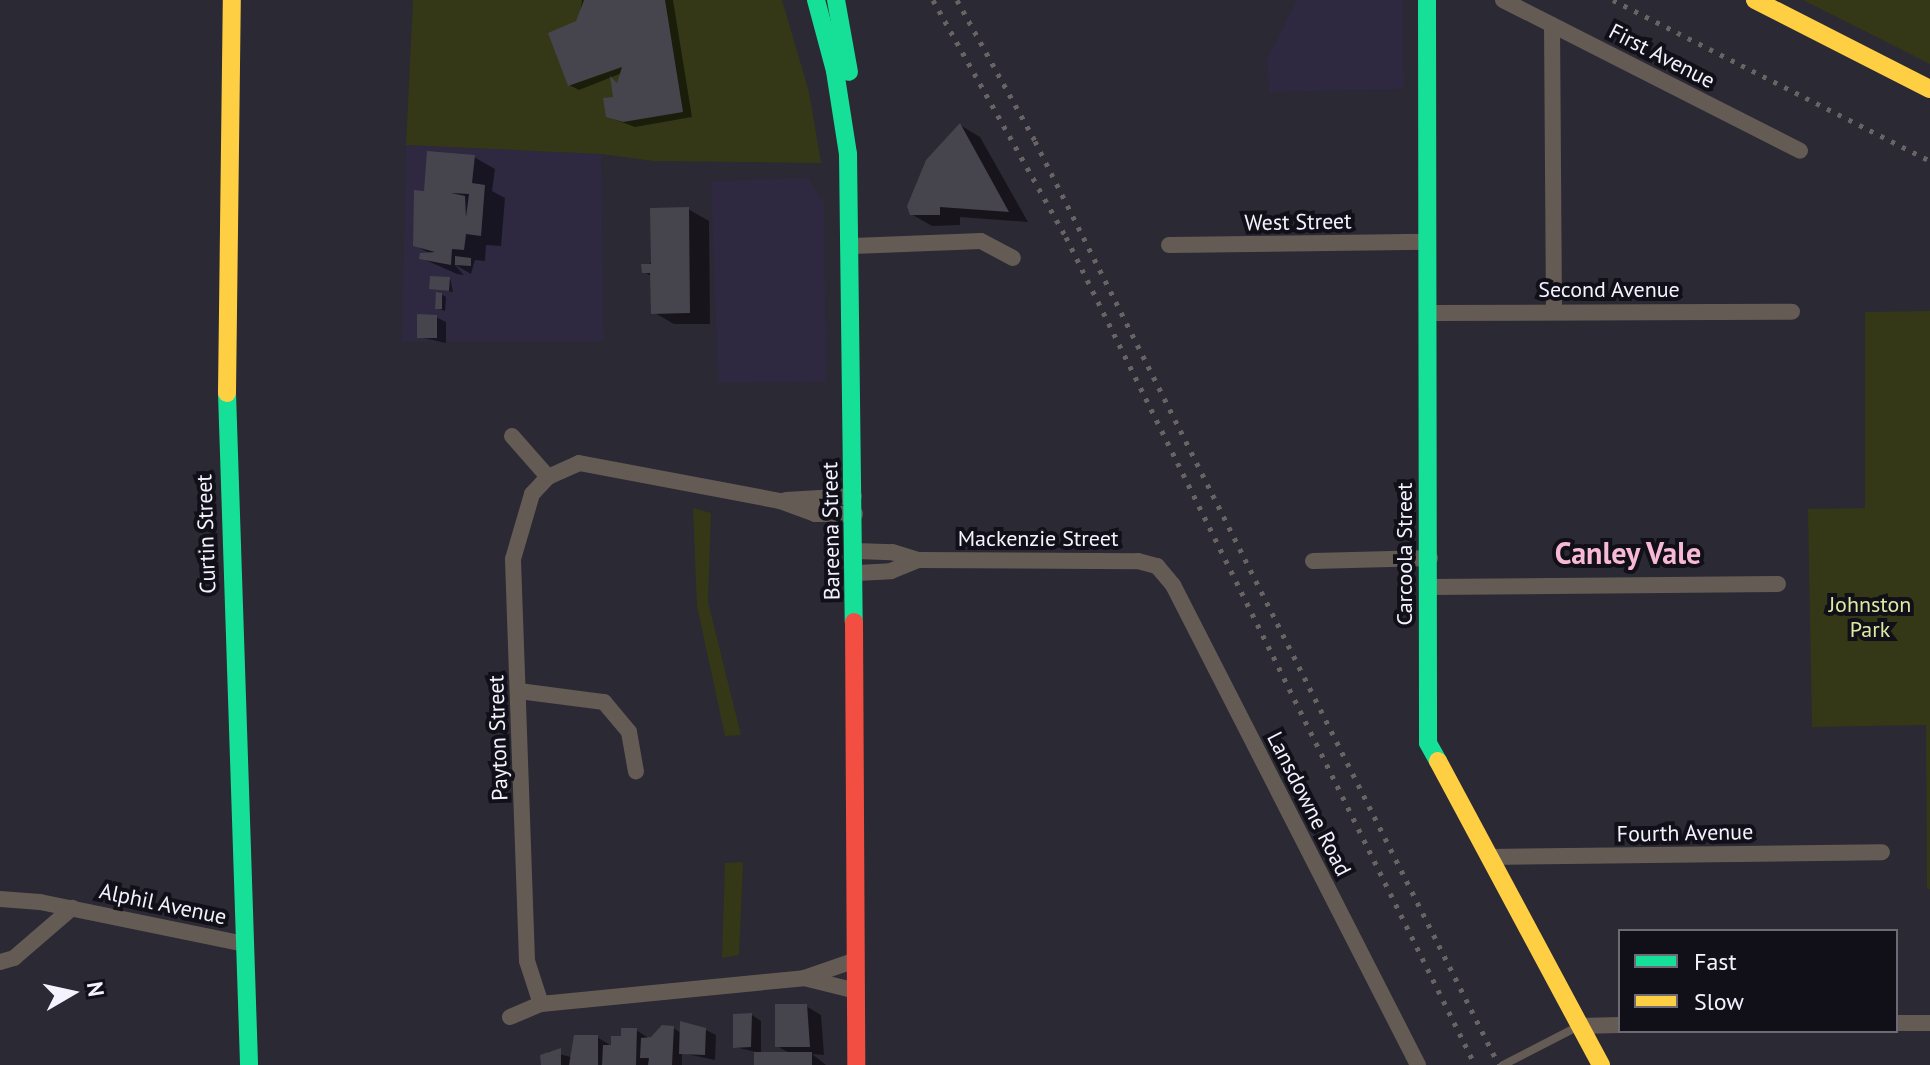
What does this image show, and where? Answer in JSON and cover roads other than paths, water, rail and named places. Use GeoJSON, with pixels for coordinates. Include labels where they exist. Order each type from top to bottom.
{"type":"FeatureCollection","features":[{"type":"Feature","properties":{"kind":"street","name":"Curtin Street"},"geometry":{"type":"LineString","coordinates":[[232,0],[226,442],[249,1065]]}},
{"type":"Feature","properties":{"kind":"street","name":"Bareena Street"},"geometry":{"type":"LineString","coordinates":[[816,0],[835,71],[849,168],[853,246],[857,573],[856,1065]]}},
{"type":"Feature","properties":{"kind":"street"},"geometry":{"type":"LineString","coordinates":[[836,0],[849,70],[849,168]]}},
{"type":"Feature","properties":{"kind":"street","name":"Carcoola Street"},"geometry":{"type":"LineString","coordinates":[[1427,0],[1428,743],[1601,1065]]}},
{"type":"Feature","properties":{"kind":"street","name":"First Avenue"},"geometry":{"type":"LineString","coordinates":[[1503,0],[1800,151]]}},
{"type":"Feature","properties":{"kind":"street"},"geometry":{"type":"LineString","coordinates":[[1755,0],[1923,85]]}},
{"type":"Feature","properties":{"kind":"street"},"geometry":{"type":"LineString","coordinates":[[1552,25],[1554,312]]}},
{"type":"Feature","properties":{"kind":"street"},"geometry":{"type":"LineString","coordinates":[[853,246],[981,241],[1013,258]]}},
{"type":"Feature","properties":{"kind":"street","name":"West Street"},"geometry":{"type":"LineString","coordinates":[[1169,245],[1427,242]]}},
{"type":"Feature","properties":{"kind":"street","name":"Second Avenue"},"geometry":{"type":"LineString","coordinates":[[1427,313],[1792,312]]}},
{"type":"Feature","properties":{"kind":"street"},"geometry":{"type":"LineString","coordinates":[[512,436],[548,477],[579,463],[780,501],[854,505]]}},
{"type":"Feature","properties":{"kind":"street","name":"Payton Street"},"geometry":{"type":"LineString","coordinates":[[541,1004],[527,961],[513,559],[532,494],[548,477]]}},
{"type":"Feature","properties":{"kind":"street","name":"Mackenzie Street"},"geometry":{"type":"LineString","coordinates":[[856,551],[892,552],[918,560],[1138,561],[1157,566]]}},
{"type":"Feature","properties":{"kind":"street"},"geometry":{"type":"LineString","coordinates":[[1313,561],[1430,558]]}},
{"type":"Feature","properties":{"kind":"street","name":"Mackenzie Street"},"geometry":{"type":"LineString","coordinates":[[857,573],[891,571],[918,560]]}},
{"type":"Feature","properties":{"kind":"street","name":"Lansdowne Road"},"geometry":{"type":"LineString","coordinates":[[1157,566],[1173,585],[1418,1065]]}},
{"type":"Feature","properties":{"kind":"street"},"geometry":{"type":"LineString","coordinates":[[1430,587],[1778,584]]}},
{"type":"Feature","properties":{"kind":"street"},"geometry":{"type":"LineString","coordinates":[[519,691],[604,702],[629,732],[636,771]]}},
{"type":"Feature","properties":{"kind":"street","name":"Fourth Avenue"},"geometry":{"type":"LineString","coordinates":[[1489,857],[1882,852]]}},
{"type":"Feature","properties":{"kind":"street","name":"Alphil Avenue"},"geometry":{"type":"LineString","coordinates":[[0,899],[72,908],[245,944]]}},
{"type":"Feature","properties":{"kind":"street","name":"Alphil Avenue"},"geometry":{"type":"LineString","coordinates":[[0,962],[14,958],[72,908]]}},
{"type":"Feature","properties":{"kind":"street"},"geometry":{"type":"LineString","coordinates":[[510,1017],[541,1004],[804,978],[856,960]]}},
{"type":"Feature","properties":{"kind":"street"},"geometry":{"type":"LineString","coordinates":[[804,978],[856,991]]}},
{"type":"Feature","properties":{"kind":"street"},"geometry":{"type":"LineString","coordinates":[[1898,1023],[1930,1023]]}},
{"type":"Feature","properties":{"kind":"street"},"geometry":{"type":"LineString","coordinates":[[1580,1026],[1618,1025]]}},
{"type":"Feature","properties":{"kind":"lane"},"geometry":{"type":"LineString","coordinates":[[1503,1065],[1580,1026]]}},
{"type":"Feature","properties":{"kind":"railway"},"geometry":{"type":"LineString","coordinates":[[933,0],[1066,237],[1475,1065]]}},
{"type":"Feature","properties":{"kind":"railway"},"geometry":{"type":"LineString","coordinates":[[957,0],[1035,141],[1499,1065]]}},
{"type":"Feature","properties":{"kind":"railway"},"geometry":{"type":"LineString","coordinates":[[1613,0],[1930,161]]}},
{"type":"Feature","properties":{"kind":"district","name":"Canley Vale"},"geometry":{"type":"Point","coordinates":[1628,553]}},
{"type":"Feature","properties":{"kind":"park label","name":"Johnston Park"},"geometry":{"type":"Point","coordinates":[1870,616]}}]}
